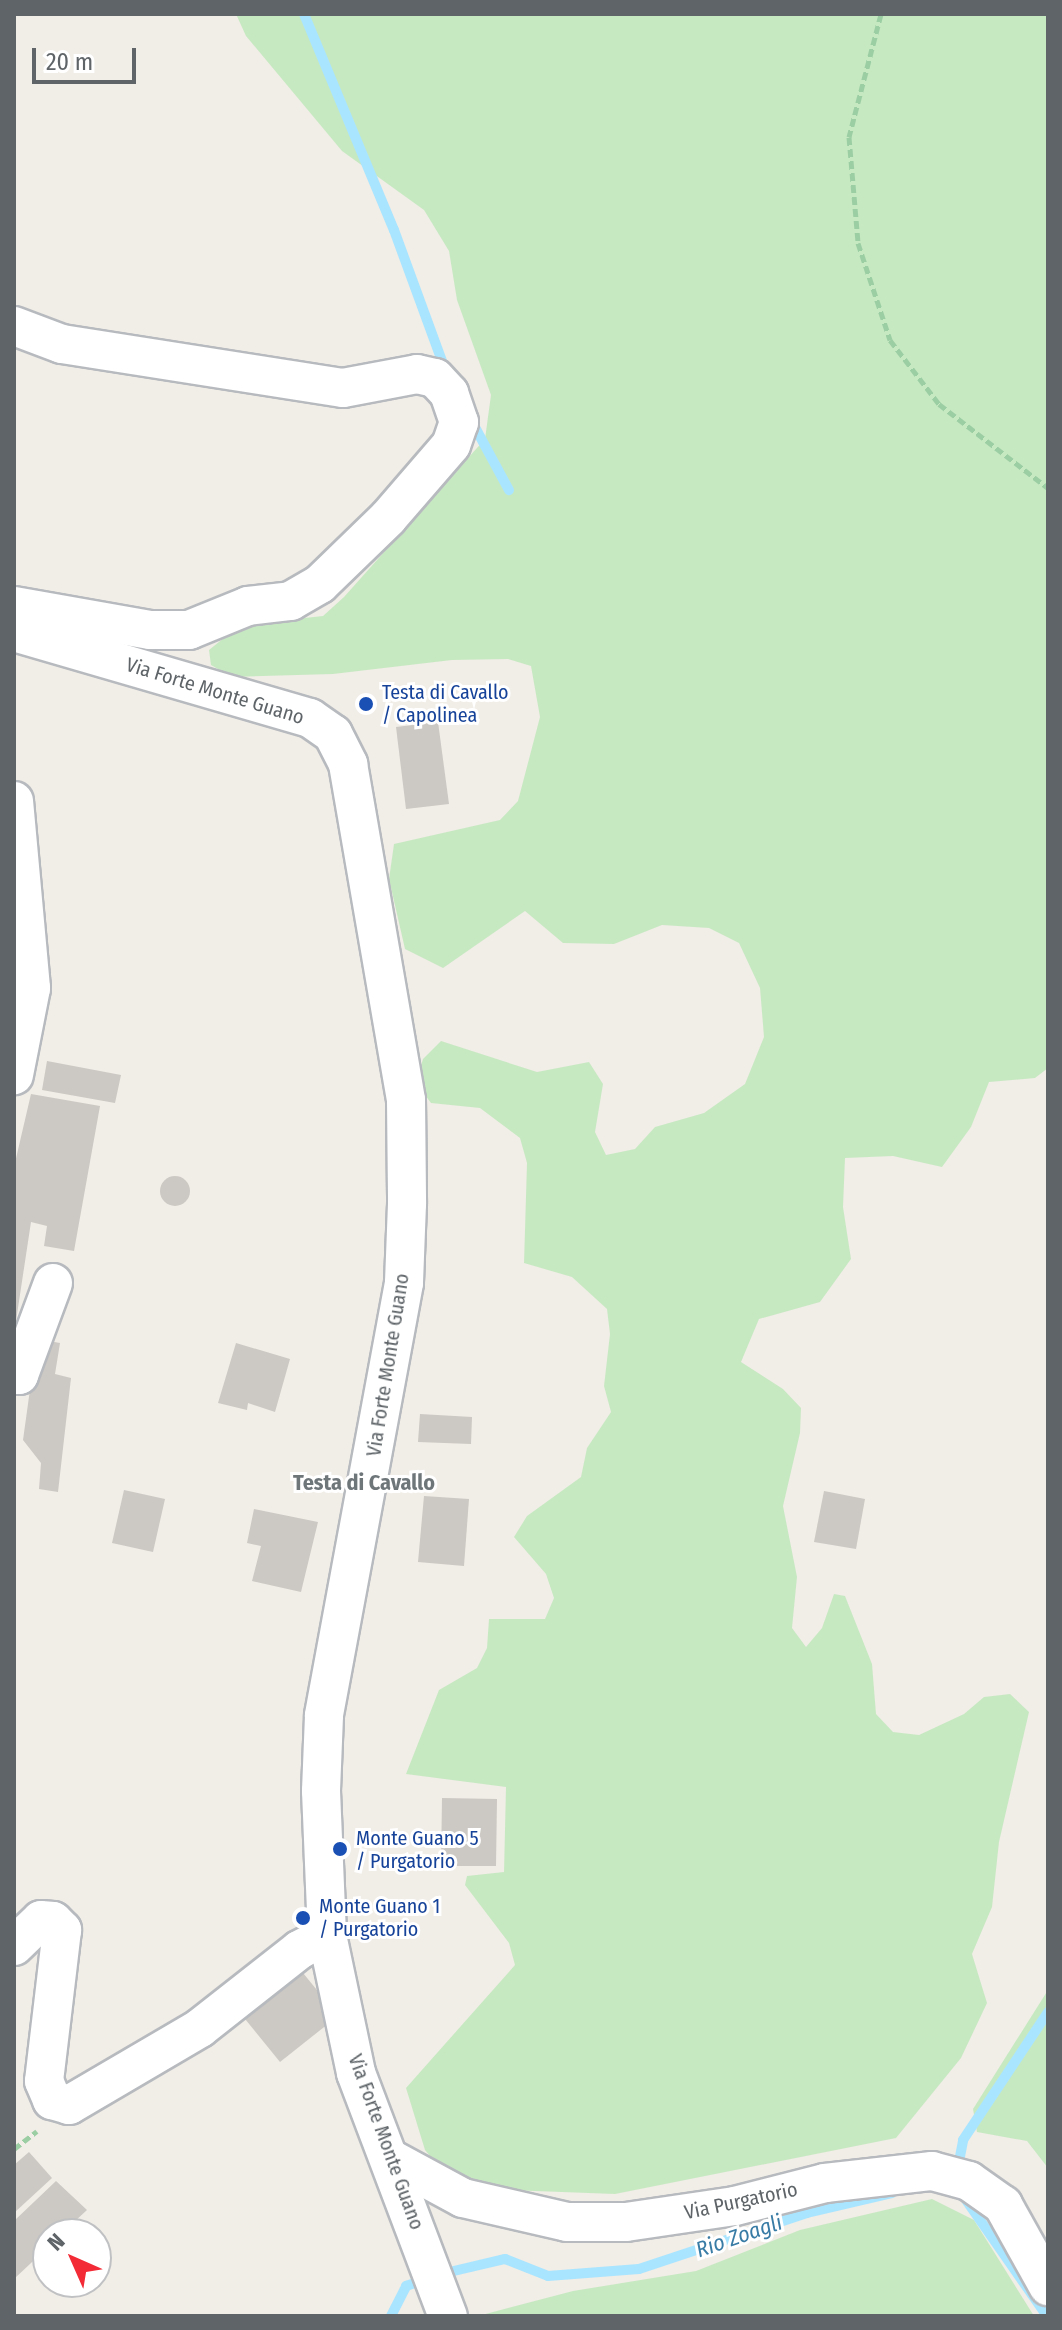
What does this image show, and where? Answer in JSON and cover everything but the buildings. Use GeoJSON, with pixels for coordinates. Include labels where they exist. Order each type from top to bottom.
{"type":"FeatureCollection","features":[{"type":"Feature","properties":{"kind":"street"},"geometry":{"type":"LineString","coordinates":[[14,326],[62,344],[343,388],[417,374],[435,378],[449,393],[459,422],[451,445],[388,518],[320,584],[291,601],[248,606],[189,630],[150,630],[14,606]]}},
{"type":"Feature","properties":{"kind":"street","name":"Via Forte Monte Guano"},"geometry":{"type":"LineString","coordinates":[[14,632],[310,718],[333,734],[348,764],[406,1100],[407,1204],[404,1283],[324,1716],[321,1791],[327,1935],[356,2073],[448,2312]]}},
{"type":"Feature","properties":{"kind":"street"},"geometry":{"type":"LineString","coordinates":[[14,801],[31,988],[14,1075]]}},
{"type":"Feature","properties":{"kind":"street"},"geometry":{"type":"LineString","coordinates":[[14,1375],[19,1375],[53,1283]]}},
{"type":"Feature","properties":{"kind":"street"},"geometry":{"type":"LineString","coordinates":[[14,1946],[41,1920],[53,1921],[63,1935],[44,2081],[52,2100],[69,2105],[200,2028],[299,1950],[327,1935]]}},
{"type":"Feature","properties":{"kind":"street","name":"Via Purgatorio"},"geometry":{"type":"LineString","coordinates":[[389,2158],[463,2198],[567,2222],[626,2222],[720,2208],[825,2183],[932,2171],[959,2178],[1003,2205],[1048,2286]]}},
{"type":"Feature","properties":{"kind":"path"},"geometry":{"type":"LineString","coordinates":[[881,14],[849,137],[858,243],[890,340],[939,404],[1048,488]]}},
{"type":"Feature","properties":{"kind":"green space"},"geometry":{"type":"Polygon","coordinates":[[[236,14],[1048,14],[1048,1068],[1035,1078],[989,1082],[971,1127],[942,1167],[893,1156],[845,1158],[843,1207],[851,1259],[820,1302],[759,1319],[741,1362],[783,1389],[801,1408],[800,1433],[783,1506],[797,1577],[792,1628],[806,1647],[822,1628],[834,1594],[845,1596],[872,1664],[876,1714],[893,1732],[919,1735],[964,1714],[984,1697],[1010,1694],[1029,1712],[999,1842],[992,1907],[972,1954],[987,2003],[961,2058],[896,2138],[615,2194],[481,2189],[439,2167],[425,2150],[406,2088],[515,1965],[509,1943],[465,1885],[467,1876],[504,1872],[506,1787],[406,1774],[439,1690],[477,1668],[487,1648],[489,1619],[545,1619],[554,1598],[546,1574],[514,1537],[527,1516],[581,1477],[587,1448],[611,1412],[604,1386],[610,1334],[607,1309],[572,1277],[524,1263],[527,1163],[520,1138],[480,1108],[431,1103],[416,1083],[423,1059],[441,1041],[537,1072],[589,1062],[603,1084],[595,1132],[606,1155],[635,1149],[655,1127],[704,1113],[745,1084],[764,1037],[760,988],[739,943],[709,928],[662,925],[614,944],[563,943],[525,911],[443,968],[405,949],[389,879],[394,844],[500,820],[518,801],[540,717],[531,666],[508,659],[452,660],[333,674],[232,677],[211,665],[209,650],[240,625],[323,616],[344,597],[485,439],[491,395],[457,300],[449,251],[424,210],[342,151],[246,36],[236,14]]]}},
{"type":"Feature","properties":{"kind":"green space"},"geometry":{"type":"Polygon","coordinates":[[[1048,1990],[1048,2168],[1027,2141],[977,2132],[973,2109],[1048,1990]]]}},
{"type":"Feature","properties":{"kind":"green space"},"geometry":{"type":"Polygon","coordinates":[[[932,2199],[974,2220],[1034,2316],[478,2316],[573,2291],[696,2271],[800,2230],[932,2199]]]}},
{"type":"Feature","properties":{"kind":"waterway"},"geometry":{"type":"LineString","coordinates":[[304,14],[394,230],[446,372]]}},
{"type":"Feature","properties":{"kind":"waterway"},"geometry":{"type":"LineString","coordinates":[[470,418],[509,490]]}},
{"type":"Feature","properties":{"kind":"waterway"},"geometry":{"type":"LineString","coordinates":[[957,2172],[963,2140],[1048,2012]]}},
{"type":"Feature","properties":{"kind":"waterway","name":"Rio Zoagli"},"geometry":{"type":"LineString","coordinates":[[441,2274],[505,2259],[548,2276],[639,2269],[807,2213],[892,2193]]}},
{"type":"Feature","properties":{"kind":"waterway","name":"Rio Zoagli"},"geometry":{"type":"LineString","coordinates":[[966,2200],[1047,2316]]}},
{"type":"Feature","properties":{"kind":"waterway","name":"Rio Zoagli"},"geometry":{"type":"LineString","coordinates":[[391,2316],[406,2286],[426,2279]]}},
{"type":"Feature","properties":{"kind":"place","name":"Testa di Cavallo / Capolinea"},"geometry":{"type":"Point","coordinates":[366,704]}},
{"type":"Feature","properties":{"kind":"place","name":"Monte Guano 5 / Purgatorio"},"geometry":{"type":"Point","coordinates":[340,1849]}},
{"type":"Feature","properties":{"kind":"place","name":"Monte Guano 1 / Purgatorio"},"geometry":{"type":"Point","coordinates":[303,1918]}},
{"type":"Feature","properties":{"kind":"district","name":"Testa di Cavallo"},"geometry":{"type":"Point","coordinates":[364,1483]}}]}
